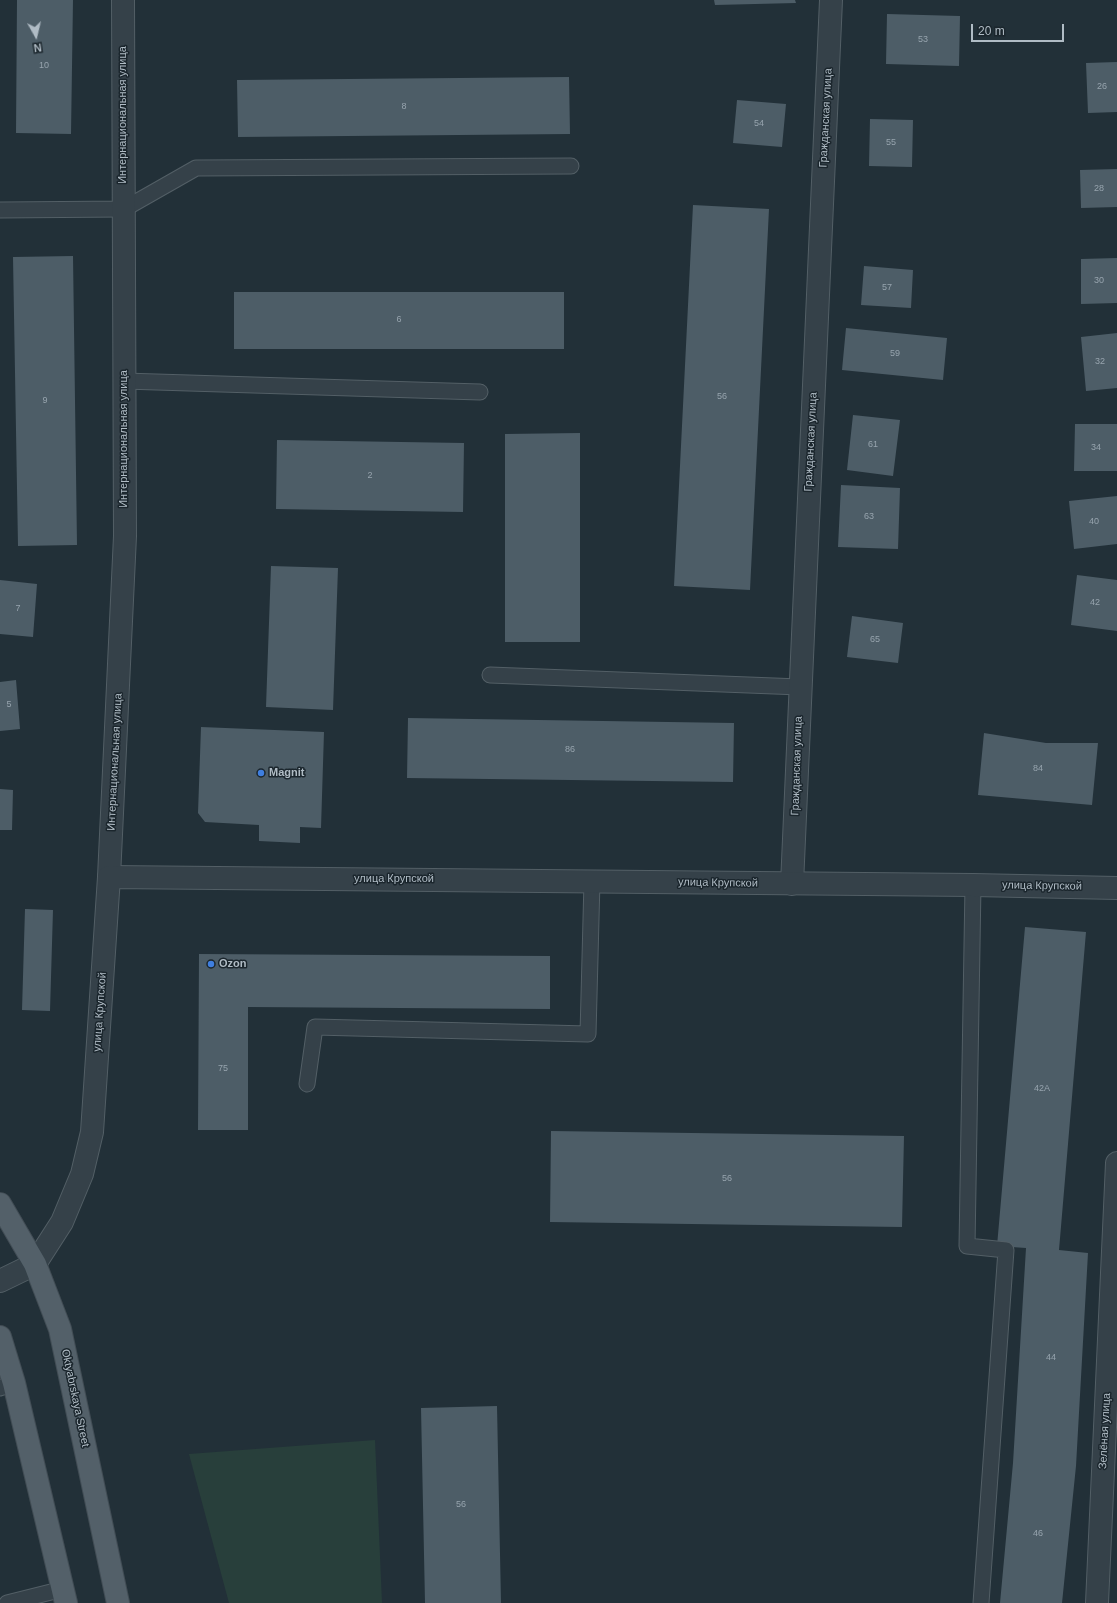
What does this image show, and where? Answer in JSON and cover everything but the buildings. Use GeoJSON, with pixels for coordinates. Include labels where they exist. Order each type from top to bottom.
{"type":"FeatureCollection","features":[{"type":"Feature","properties":{"kind":"main road","name":"Oktyabrskaya Street"},"geometry":{"type":"LineString","coordinates":[[0,1204],[35,1264],[60,1329],[118,1603]]}},
{"type":"Feature","properties":{"kind":"main road"},"geometry":{"type":"LineString","coordinates":[[0,1337],[7,1385],[65,1596]]}},
{"type":"Feature","properties":{"kind":"street","name":"Интернациональная улица"},"geometry":{"type":"LineString","coordinates":[[109,877],[125,536],[123,0]]}},
{"type":"Feature","properties":{"kind":"street","name":"Гражданская улица"},"geometry":{"type":"LineString","coordinates":[[792,884],[831,0]]}},
{"type":"Feature","properties":{"kind":"street","name":"улица Крупской"},"geometry":{"type":"LineString","coordinates":[[35,1264],[62,1222],[82,1174],[92,1132],[109,877],[973,885],[1117,888]]}},
{"type":"Feature","properties":{"kind":"street","name":"Зелёная улица"},"geometry":{"type":"LineString","coordinates":[[1097,1603],[1117,1163]]}},
{"type":"Feature","properties":{"kind":"street"},"geometry":{"type":"LineString","coordinates":[[0,1281],[35,1264]]}},
{"type":"Feature","properties":{"kind":"lane"},"geometry":{"type":"LineString","coordinates":[[0,210],[124,209],[196,168],[571,166]]}},
{"type":"Feature","properties":{"kind":"lane"},"geometry":{"type":"LineString","coordinates":[[124,381],[480,392]]}},
{"type":"Feature","properties":{"kind":"lane"},"geometry":{"type":"LineString","coordinates":[[490,675],[800,687]]}},
{"type":"Feature","properties":{"kind":"lane"},"geometry":{"type":"LineString","coordinates":[[307,1084],[315,1027],[588,1034],[592,881]]}},
{"type":"Feature","properties":{"kind":"lane"},"geometry":{"type":"LineString","coordinates":[[973,885],[967,1246],[1006,1250],[981,1603]]}},
{"type":"Feature","properties":{"kind":"lane"},"geometry":{"type":"LineString","coordinates":[[7,1603],[65,1596]]}},
{"type":"Feature","properties":{"kind":"green space"},"geometry":{"type":"Polygon","coordinates":[[[375,1440],[382,1603],[229,1603],[189,1454],[375,1440]]]}},
{"type":"Feature","properties":{"kind":"place","name":"Magnit"},"geometry":{"type":"Point","coordinates":[261,773]}},
{"type":"Feature","properties":{"kind":"place","name":"Ozon"},"geometry":{"type":"Point","coordinates":[211,964]}}]}
